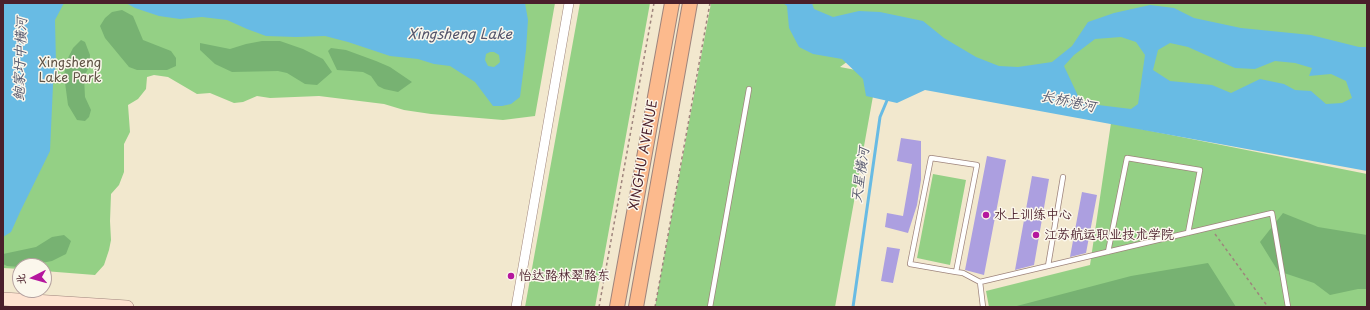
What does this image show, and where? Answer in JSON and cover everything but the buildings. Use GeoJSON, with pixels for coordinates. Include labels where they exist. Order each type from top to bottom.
{"type":"FeatureCollection","features":[{"type":"Feature","properties":{"kind":"main road","name":"XINGHU AVENUE"},"geometry":{"type":"LineString","coordinates":[[617,307],[672,3]]}},
{"type":"Feature","properties":{"kind":"main road","name":"XINGHU AVENUE"},"geometry":{"type":"LineString","coordinates":[[636,307],[690,3]]}},
{"type":"Feature","properties":{"kind":"street"},"geometry":{"type":"LineString","coordinates":[[516,307],[569,3]]}},
{"type":"Feature","properties":{"kind":"street"},"geometry":{"type":"LineString","coordinates":[[3,299],[52,304],[127,307]]}},
{"type":"Feature","properties":{"kind":"lane"},"geometry":{"type":"LineString","coordinates":[[710,307],[749,89]]}},
{"type":"Feature","properties":{"kind":"lane"},"geometry":{"type":"LineString","coordinates":[[956,272],[977,165],[931,158],[910,264],[956,272],[963,273],[980,282],[1272,214],[1288,307]]}},
{"type":"Feature","properties":{"kind":"lane"},"geometry":{"type":"LineString","coordinates":[[1108,252],[1127,158],[1200,170],[1188,233]]}},
{"type":"Feature","properties":{"kind":"lane"},"geometry":{"type":"LineString","coordinates":[[1048,266],[1063,177]]}},
{"type":"Feature","properties":{"kind":"lane"},"geometry":{"type":"LineString","coordinates":[[980,282],[983,307]]}},
{"type":"Feature","properties":{"kind":"path"},"geometry":{"type":"LineString","coordinates":[[599,307],[654,3]]}},
{"type":"Feature","properties":{"kind":"path"},"geometry":{"type":"LineString","coordinates":[[655,307],[710,3]]}},
{"type":"Feature","properties":{"kind":"path"},"geometry":{"type":"LineString","coordinates":[[1211,228],[1268,307]]}},
{"type":"Feature","properties":{"kind":"green space","name":"Xingsheng Lake Park"},"geometry":{"type":"Polygon","coordinates":[[[3,3],[555,3],[535,116],[503,120],[431,114],[404,110],[384,104],[319,96],[270,98],[257,96],[243,102],[234,103],[210,93],[197,94],[168,77],[154,75],[147,77],[146,89],[138,99],[128,105],[130,132],[124,144],[124,172],[119,185],[111,194],[111,240],[104,265],[95,275],[52,272],[52,258],[12,258],[12,269],[3,268],[3,3]]]}},
{"type":"Feature","properties":{"kind":"green space"},"geometry":{"type":"Polygon","coordinates":[[[580,3],[650,3],[595,307],[525,307],[580,3]]]}},
{"type":"Feature","properties":{"kind":"green space"},"geometry":{"type":"Polygon","coordinates":[[[711,3],[1367,3],[1367,164],[1114,112],[874,42],[840,67],[877,74],[835,307],[655,307],[711,3]]]}},
{"type":"Feature","properties":{"kind":"green space"},"geometry":{"type":"Polygon","coordinates":[[[122,10],[133,16],[143,40],[171,51],[176,58],[176,66],[167,70],[137,70],[129,67],[105,38],[100,26],[105,18],[112,12],[122,10]]]}},
{"type":"Feature","properties":{"kind":"green space"},"geometry":{"type":"Polygon","coordinates":[[[81,40],[85,42],[90,55],[89,67],[84,77],[85,97],[91,110],[89,117],[85,121],[77,120],[68,105],[64,75],[67,60],[73,48],[81,40]]]}},
{"type":"Feature","properties":{"kind":"green space"},"geometry":{"type":"Polygon","coordinates":[[[262,41],[280,41],[303,49],[323,59],[332,72],[317,85],[305,84],[287,73],[278,71],[232,72],[215,64],[200,50],[200,43],[230,49],[262,41]]]}},
{"type":"Feature","properties":{"kind":"green space"},"geometry":{"type":"Polygon","coordinates":[[[331,48],[346,50],[376,61],[390,67],[412,82],[398,92],[378,86],[371,76],[363,72],[337,70],[328,51],[331,48]]]}},
{"type":"Feature","properties":{"kind":"green space"},"geometry":{"type":"Polygon","coordinates":[[[1111,123],[1367,174],[1367,307],[989,307],[986,291],[1090,265],[1111,123]]]}},
{"type":"Feature","properties":{"kind":"green space"},"geometry":{"type":"Polygon","coordinates":[[[933,174],[966,180],[950,265],[917,258],[933,174]]]}},
{"type":"Feature","properties":{"kind":"green space"},"geometry":{"type":"Polygon","coordinates":[[[1283,213],[1318,227],[1367,235],[1367,289],[1358,289],[1330,295],[1314,283],[1278,271],[1260,242],[1283,213]]]}},
{"type":"Feature","properties":{"kind":"green space"},"geometry":{"type":"Polygon","coordinates":[[[64,235],[71,241],[66,254],[52,261],[52,258],[12,258],[12,266],[3,264],[3,254],[36,247],[52,237],[64,235]]]}},
{"type":"Feature","properties":{"kind":"green space"},"geometry":{"type":"Polygon","coordinates":[[[1208,263],[1236,307],[1013,307],[1131,276],[1208,263]]]}},
{"type":"Feature","properties":{"kind":"water","name":"鲍家圩中横河"},"geometry":{"type":"Polygon","coordinates":[[[3,3],[64,3],[55,20],[56,63],[53,85],[50,151],[11,232],[3,237],[4,90],[3,3]]]}},
{"type":"Feature","properties":{"kind":"water","name":"Xingsheng Lake"},"geometry":{"type":"Polygon","coordinates":[[[126,3],[525,3],[528,20],[520,97],[511,104],[493,106],[475,82],[450,66],[434,64],[418,59],[390,56],[325,36],[266,36],[227,20],[202,17],[180,19],[159,16],[135,8],[126,3]],[[494,52],[486,54],[485,60],[488,66],[494,67],[500,62],[499,55],[494,52]]]}},
{"type":"Feature","properties":{"kind":"water","name":"长桥港河"},"geometry":{"type":"Polygon","coordinates":[[[783,3],[812,3],[814,9],[833,17],[859,11],[880,12],[923,21],[944,38],[976,57],[999,66],[1018,67],[1052,62],[1072,46],[1088,22],[1114,13],[1150,5],[1174,8],[1194,18],[1241,28],[1311,35],[1359,47],[1367,47],[1367,171],[925,90],[897,103],[866,96],[863,79],[842,59],[813,54],[799,47],[789,28],[787,6],[783,3]],[[1121,37],[1095,39],[1074,55],[1064,66],[1079,98],[1090,104],[1131,109],[1138,104],[1145,55],[1136,42],[1121,37]],[[1170,43],[1158,50],[1153,70],[1170,81],[1212,85],[1231,93],[1260,79],[1284,84],[1295,90],[1311,91],[1326,104],[1342,103],[1352,98],[1346,81],[1331,74],[1309,76],[1312,68],[1295,63],[1275,61],[1255,69],[1235,68],[1188,47],[1170,43]]]}},
{"type":"Feature","properties":{"kind":"waterway","name":"天星横河"},"geometry":{"type":"LineString","coordinates":[[853,307],[880,117],[888,98]]}},
{"type":"Feature","properties":{"kind":"place","name":"水上训练中心"},"geometry":{"type":"Point","coordinates":[986,215]}},
{"type":"Feature","properties":{"kind":"place","name":"江苏航运职业技术学院"},"geometry":{"type":"Point","coordinates":[1036,235]}},
{"type":"Feature","properties":{"kind":"place","name":"怡达路林翠路东"},"geometry":{"type":"Point","coordinates":[511,276]}}]}
